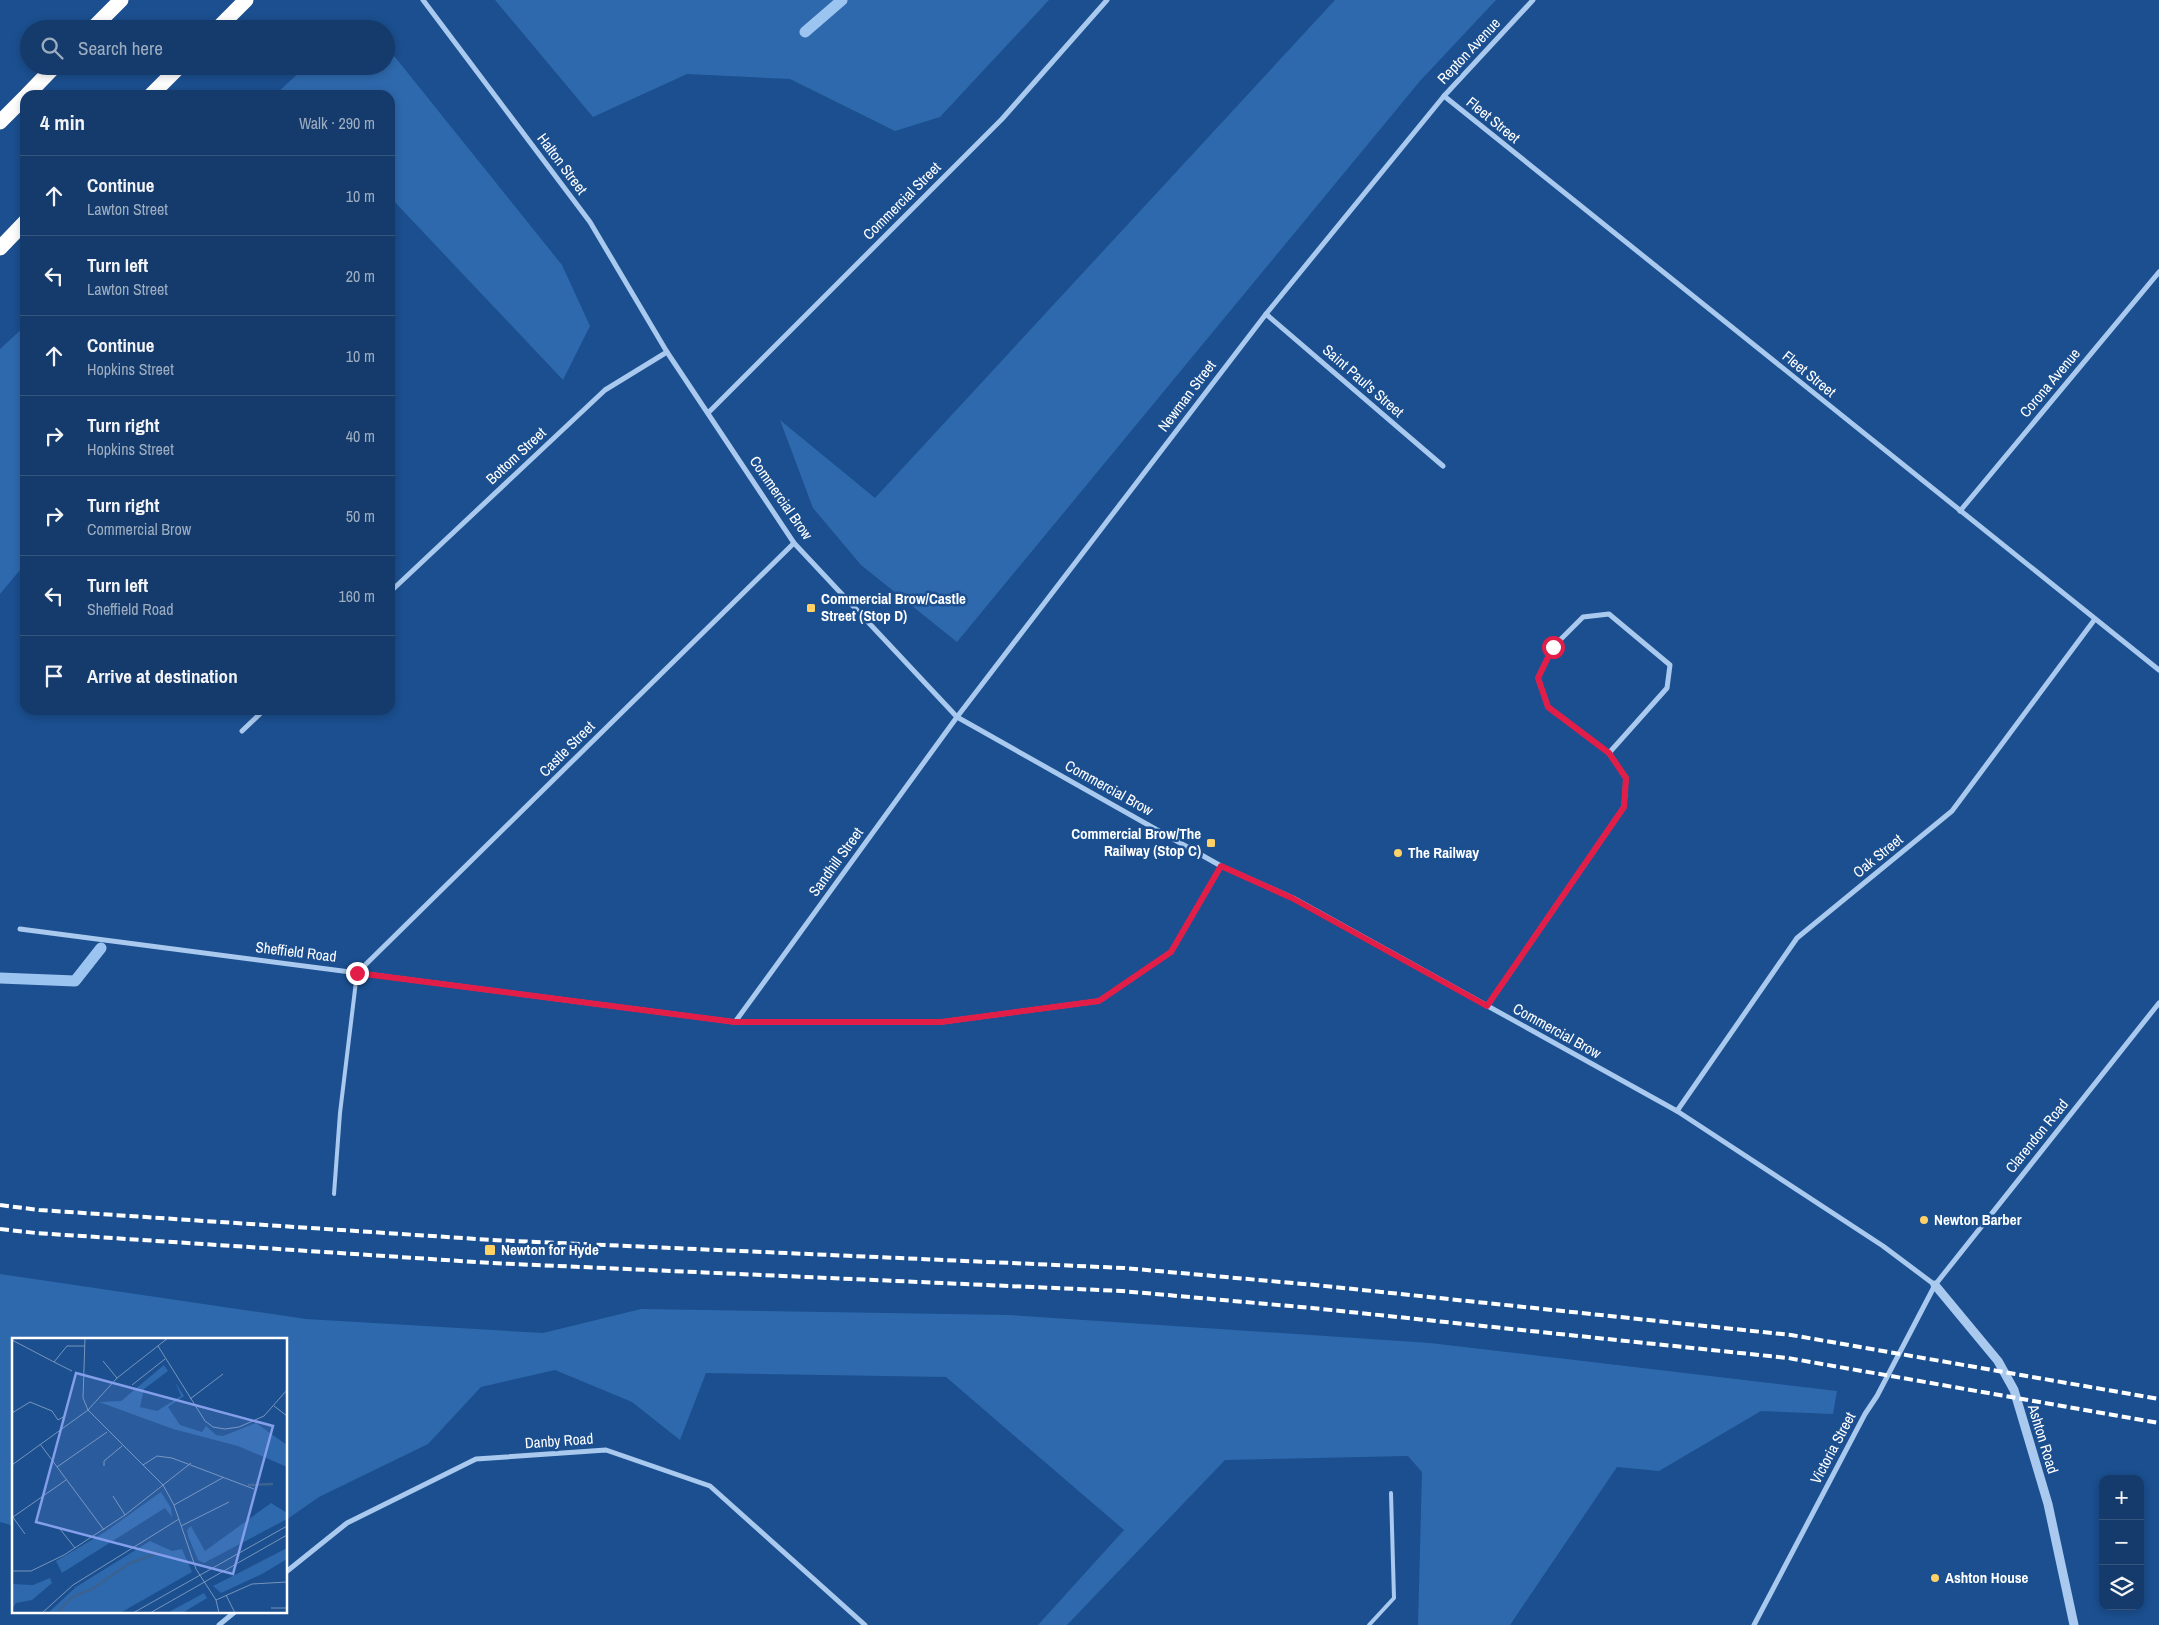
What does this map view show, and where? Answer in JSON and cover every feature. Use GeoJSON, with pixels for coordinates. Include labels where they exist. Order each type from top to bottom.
{"type":"FeatureCollection","features":[{"type":"Feature","properties":{"kind":"highway"},"geometry":{"type":"LineString","coordinates":[[101,20],[121,0]]}},
{"type":"Feature","properties":{"kind":"highway"},"geometry":{"type":"LineString","coordinates":[[226,20],[246,0]]}},
{"type":"Feature","properties":{"kind":"highway"},"geometry":{"type":"LineString","coordinates":[[32,90],[46,75]]}},
{"type":"Feature","properties":{"kind":"highway"},"geometry":{"type":"LineString","coordinates":[[156,90],[171,75]]}},
{"type":"Feature","properties":{"kind":"highway"},"geometry":{"type":"LineString","coordinates":[[0,122],[20,102]]}},
{"type":"Feature","properties":{"kind":"highway"},"geometry":{"type":"LineString","coordinates":[[0,248],[20,227]]}},
{"type":"Feature","properties":{"kind":"street","name":"Halton Street"},"geometry":{"type":"LineString","coordinates":[[423,0],[590,222],[668,352]]}},
{"type":"Feature","properties":{"kind":"street","name":"Commercial Street"},"geometry":{"type":"LineString","coordinates":[[708,413],[1002,119],[1107,0]]}},
{"type":"Feature","properties":{"kind":"street","name":"Repton Avenue"},"geometry":{"type":"LineString","coordinates":[[1444,96],[1533,0]]}},
{"type":"Feature","properties":{"kind":"street","name":"Newman Street"},"geometry":{"type":"LineString","coordinates":[[957,717],[1266,314],[1444,96]]}},
{"type":"Feature","properties":{"kind":"street","name":"Fleet Street"},"geometry":{"type":"LineString","coordinates":[[1444,96],[2157,668]]}},
{"type":"Feature","properties":{"kind":"street","name":"Corona Avenue"},"geometry":{"type":"LineString","coordinates":[[1960,510],[2159,272]]}},
{"type":"Feature","properties":{"kind":"street","name":"Saint Paul's Street"},"geometry":{"type":"LineString","coordinates":[[1266,314],[1443,466]]}},
{"type":"Feature","properties":{"kind":"street","name":"Commercial Brow"},"geometry":{"type":"LineString","coordinates":[[668,352],[794,542],[957,717],[1221,866],[1292,898],[1677,1111],[1883,1246],[1936,1285]]}},
{"type":"Feature","properties":{"kind":"street","name":"Bottom Street"},"geometry":{"type":"LineString","coordinates":[[395,587],[605,390],[668,352]]}},
{"type":"Feature","properties":{"kind":"street","name":"Castle Street"},"geometry":{"type":"LineString","coordinates":[[357,973],[794,542]]}},
{"type":"Feature","properties":{"kind":"street"},"geometry":{"type":"LineString","coordinates":[[1487,1006],[1624,807],[1626,778],[1609,753],[1548,707],[1538,678],[1553,647],[1583,617],[1610,614],[1670,665],[1667,688],[1609,753]]}},
{"type":"Feature","properties":{"kind":"street","name":"Oak Street"},"geometry":{"type":"LineString","coordinates":[[1677,1111],[1797,938],[1952,811],[2095,619]]}},
{"type":"Feature","properties":{"kind":"street"},"geometry":{"type":"LineString","coordinates":[[242,731],[259,715]]}},
{"type":"Feature","properties":{"kind":"street","name":"Sandhill Street"},"geometry":{"type":"LineString","coordinates":[[735,1022],[957,717]]}},
{"type":"Feature","properties":{"kind":"street","name":"Sheffield Road"},"geometry":{"type":"LineString","coordinates":[[20,929],[735,1022],[941,1022],[1099,1001],[1171,952],[1221,866]]}},
{"type":"Feature","properties":{"kind":"street","name":"Clarendon Road"},"geometry":{"type":"LineString","coordinates":[[1936,1285],[2159,1003]]}},
{"type":"Feature","properties":{"kind":"street","name":"Victoria Street"},"geometry":{"type":"LineString","coordinates":[[1754,1625],[1865,1414],[1936,1285]]}},
{"type":"Feature","properties":{"kind":"street","name":"Ashton Road"},"geometry":{"type":"LineString","coordinates":[[1936,1285],[1998,1361],[2014,1390],[2048,1504],[2074,1625]]}},
{"type":"Feature","properties":{"kind":"street","name":"Danby Road"},"geometry":{"type":"LineString","coordinates":[[288,1570],[347,1523],[476,1459],[606,1450],[710,1486],[865,1625]]}},
{"type":"Feature","properties":{"kind":"street"},"geometry":{"type":"LineString","coordinates":[[219,1625],[235,1612]]}},
{"type":"Feature","properties":{"kind":"lane"},"geometry":{"type":"LineString","coordinates":[[2157,668],[2159,661]]}},
{"type":"Feature","properties":{"kind":"lane"},"geometry":{"type":"LineString","coordinates":[[334,1194],[340,1113],[357,973]]}},
{"type":"Feature","properties":{"kind":"lane"},"geometry":{"type":"LineString","coordinates":[[1369,1625],[1394,1598],[1391,1493]]}},
{"type":"Feature","properties":{"kind":"shaded area"},"geometry":{"type":"Polygon","coordinates":[[[495,0],[1049,0],[940,117],[895,131],[790,79],[687,74],[593,117],[495,0]]]}},
{"type":"Feature","properties":{"kind":"shaded area"},"geometry":{"type":"Polygon","coordinates":[[[1335,0],[1496,0],[1420,81],[957,642],[861,565],[813,508],[780,420],[875,498],[1335,0]]]}},
{"type":"Feature","properties":{"kind":"shaded area"},"geometry":{"type":"Polygon","coordinates":[[[395,57],[562,265],[590,326],[563,380],[395,202],[395,90],[280,90],[296,75],[395,75],[395,57]]]}},
{"type":"Feature","properties":{"kind":"shaded area"},"geometry":{"type":"Polygon","coordinates":[[[20,331],[20,570],[0,594],[0,349],[20,331]]]}},
{"type":"Feature","properties":{"kind":"shaded area"},"geometry":{"type":"Polygon","coordinates":[[[0,1274],[306,1319],[543,1333],[641,1309],[1010,1315],[1430,1343],[1837,1391],[1833,1414],[1761,1411],[1659,1471],[1617,1467],[1510,1625],[1418,1625],[1422,1472],[1408,1456],[1225,1460],[1067,1625],[1038,1625],[1124,1530],[946,1377],[706,1373],[680,1440],[632,1402],[555,1370],[481,1387],[428,1444],[319,1497],[288,1519],[288,1338],[12,1338],[12,1525],[0,1522],[0,1274]]]}},
{"type":"Feature","properties":{"kind":"waterway"},"geometry":{"type":"LineString","coordinates":[[805,32],[842,0]]}},
{"type":"Feature","properties":{"kind":"waterway"},"geometry":{"type":"LineString","coordinates":[[0,978],[75,981],[101,948]]}},
{"type":"Feature","properties":{"kind":"railway"},"geometry":{"type":"LineString","coordinates":[[0,1205],[39,1210],[492,1240],[1124,1268],[1315,1285],[1791,1335],[2159,1399]]}},
{"type":"Feature","properties":{"kind":"railway"},"geometry":{"type":"LineString","coordinates":[[0,1229],[36,1233],[491,1263],[1122,1291],[1312,1308],[1788,1358],[2159,1423]]}},
{"type":"Feature","properties":{"kind":"place","name":"Commercial Brow/Castle Street (Stop D)"},"geometry":{"type":"Point","coordinates":[811,608]}},
{"type":"Feature","properties":{"kind":"place","name":"Commercial Brow/The Railway (Stop C)"},"geometry":{"type":"Point","coordinates":[1211,843]}},
{"type":"Feature","properties":{"kind":"place","name":"The Railway"},"geometry":{"type":"Point","coordinates":[1398,853]}},
{"type":"Feature","properties":{"kind":"place","name":"Newton Barber"},"geometry":{"type":"Point","coordinates":[1924,1220]}},
{"type":"Feature","properties":{"kind":"place","name":"Newton for Hyde"},"geometry":{"type":"Point","coordinates":[490,1250]}},
{"type":"Feature","properties":{"kind":"place","name":"Ashton House"},"geometry":{"type":"Point","coordinates":[1935,1578]}},
{"type":"Feature","properties":{"kind":"route"},"geometry":{"type":"LineString","coordinates":[[357,973],[735,1022],[941,1022],[1099,1001],[1171,952],[1221,866],[1292,898],[1487,1006],[1624,807],[1626,778],[1609,753],[1548,707],[1538,678],[1553,647]]}}]}
